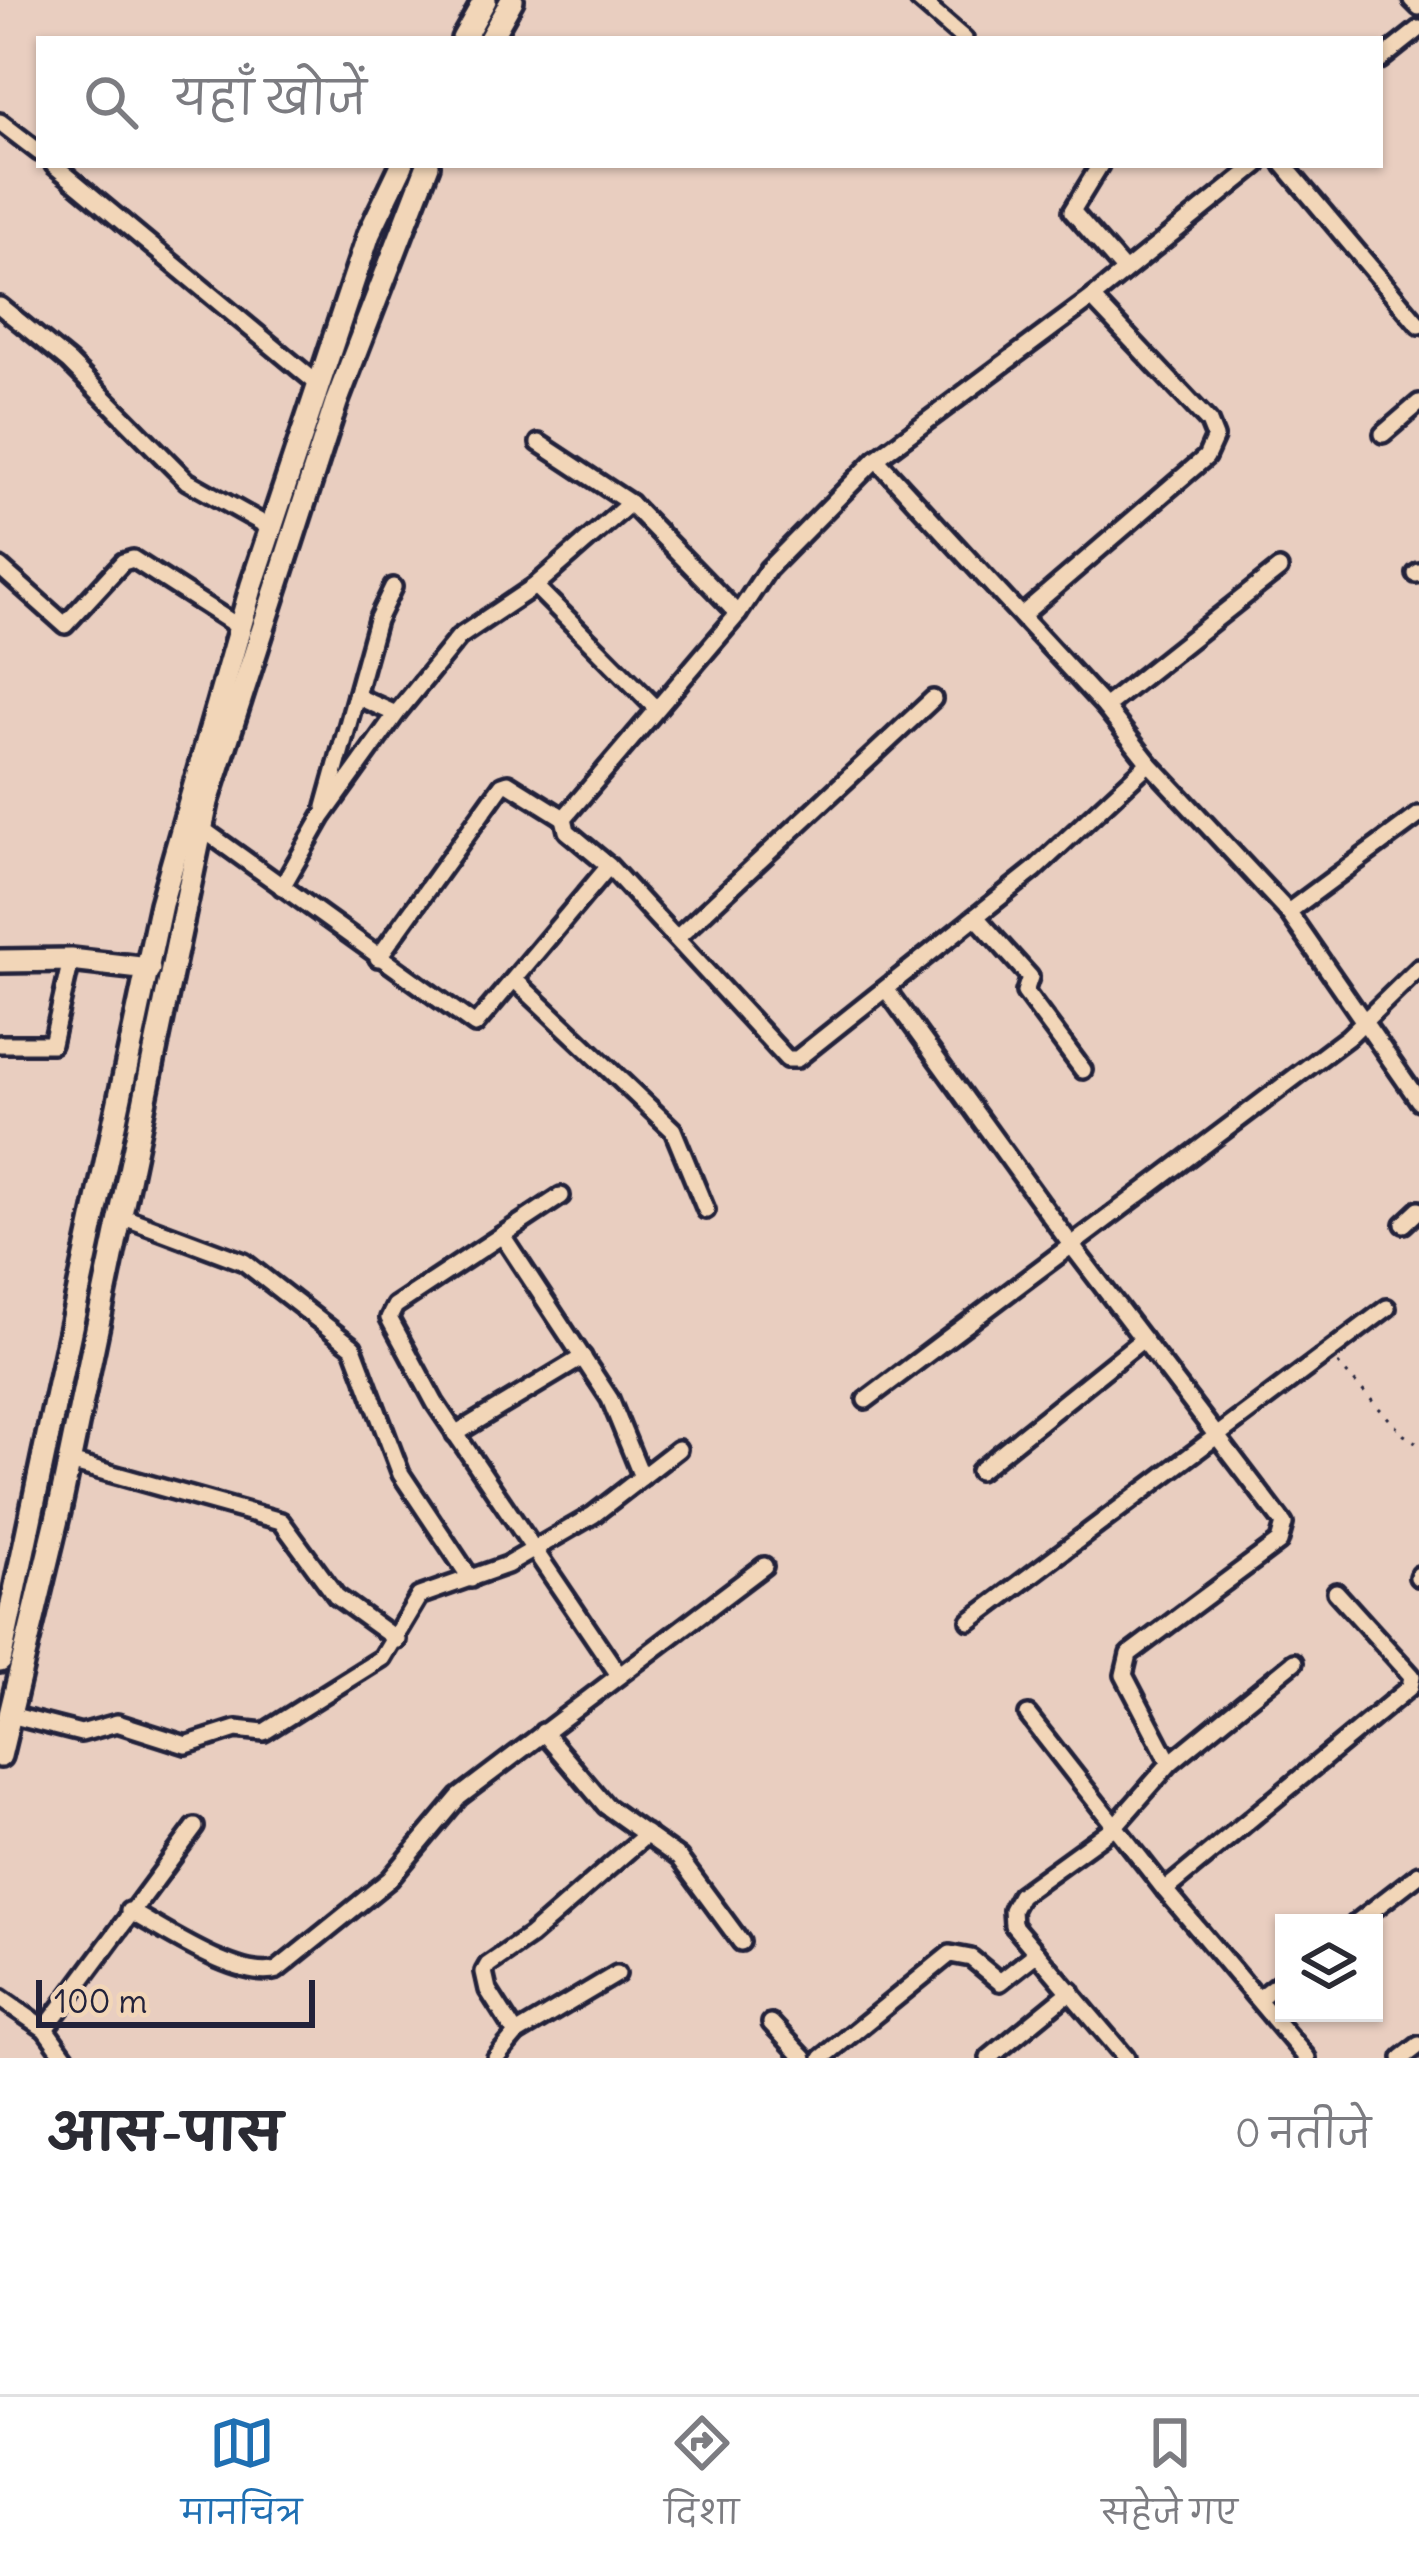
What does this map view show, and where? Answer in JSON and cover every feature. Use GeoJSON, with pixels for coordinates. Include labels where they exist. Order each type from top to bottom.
{"type":"FeatureCollection","features":[{"type":"Feature","properties":{"kind":"street"},"geometry":{"type":"LineString","coordinates":[[465,36],[485,0]]}},
{"type":"Feature","properties":{"kind":"street"},"geometry":{"type":"LineString","coordinates":[[492,36],[512,0]]}},
{"type":"Feature","properties":{"kind":"street"},"geometry":{"type":"LineString","coordinates":[[919,0],[961,36]]}},
{"type":"Feature","properties":{"kind":"street"},"geometry":{"type":"LineString","coordinates":[[1412,0],[1419,7]]}},
{"type":"Feature","properties":{"kind":"street"},"geometry":{"type":"LineString","coordinates":[[1383,58],[1419,28]]}},
{"type":"Feature","properties":{"kind":"street"},"geometry":{"type":"LineString","coordinates":[[0,122],[36,150]]}},
{"type":"Feature","properties":{"kind":"street"},"geometry":{"type":"LineString","coordinates":[[58,168],[319,385]]}},
{"type":"Feature","properties":{"kind":"street"},"geometry":{"type":"LineString","coordinates":[[0,1661],[161,904],[271,528],[369,234],[401,168]]}},
{"type":"Feature","properties":{"kind":"street"},"geometry":{"type":"LineString","coordinates":[[0,1756],[70,1462],[201,828],[336,403],[427,168]]}},
{"type":"Feature","properties":{"kind":"street"},"geometry":{"type":"LineString","coordinates":[[1098,168],[1072,211],[1123,269]]}},
{"type":"Feature","properties":{"kind":"street"},"geometry":{"type":"LineString","coordinates":[[564,818],[738,614],[768,569],[876,459],[1092,298],[1253,168]]}},
{"type":"Feature","properties":{"kind":"street"},"geometry":{"type":"LineString","coordinates":[[1286,168],[1419,325]]}},
{"type":"Feature","properties":{"kind":"street"},"geometry":{"type":"LineString","coordinates":[[1022,615],[1206,457],[1215,437],[1210,422],[1092,298]]}},
{"type":"Feature","properties":{"kind":"street"},"geometry":{"type":"LineString","coordinates":[[0,306],[69,362],[187,482],[271,528]]}},
{"type":"Feature","properties":{"kind":"street"},"geometry":{"type":"LineString","coordinates":[[1383,434],[1419,403]]}},
{"type":"Feature","properties":{"kind":"street"},"geometry":{"type":"LineString","coordinates":[[539,443],[630,503],[738,614]]}},
{"type":"Feature","properties":{"kind":"street"},"geometry":{"type":"LineString","coordinates":[[876,459],[1288,912],[1419,1101]]}},
{"type":"Feature","properties":{"kind":"street"},"geometry":{"type":"LineString","coordinates":[[282,887],[322,817],[459,637],[535,586],[630,503]]}},
{"type":"Feature","properties":{"kind":"street"},"geometry":{"type":"LineString","coordinates":[[0,567],[65,625],[123,562],[133,559],[239,627]]}},
{"type":"Feature","properties":{"kind":"street"},"geometry":{"type":"LineString","coordinates":[[1105,707],[1279,569]]}},
{"type":"Feature","properties":{"kind":"street"},"geometry":{"type":"LineString","coordinates":[[535,586],[656,708]]}},
{"type":"Feature","properties":{"kind":"street"},"geometry":{"type":"LineString","coordinates":[[322,817],[377,620],[393,587]]}},
{"type":"Feature","properties":{"kind":"street"},"geometry":{"type":"LineString","coordinates":[[356,696],[396,714]]}},
{"type":"Feature","properties":{"kind":"street"},"geometry":{"type":"LineString","coordinates":[[679,936],[933,699]]}},
{"type":"Feature","properties":{"kind":"street"},"geometry":{"type":"LineString","coordinates":[[378,958],[499,788],[508,783],[564,818],[567,831],[679,936],[787,1060],[797,1058],[976,918],[1149,763]]}},
{"type":"Feature","properties":{"kind":"street"},"geometry":{"type":"LineString","coordinates":[[1288,912],[1419,815]]}},
{"type":"Feature","properties":{"kind":"street"},"geometry":{"type":"LineString","coordinates":[[201,828],[469,1024],[481,1023],[609,866]]}},
{"type":"Feature","properties":{"kind":"street"},"geometry":{"type":"LineString","coordinates":[[976,918],[1030,977],[1025,992],[1083,1070]]}},
{"type":"Feature","properties":{"kind":"street"},"geometry":{"type":"LineString","coordinates":[[0,961],[71,960],[149,969]]}},
{"type":"Feature","properties":{"kind":"street"},"geometry":{"type":"LineString","coordinates":[[0,1044],[52,1044],[71,960]]}},
{"type":"Feature","properties":{"kind":"street"},"geometry":{"type":"LineString","coordinates":[[866,1400],[1366,1019],[1419,968]]}},
{"type":"Feature","properties":{"kind":"street"},"geometry":{"type":"LineString","coordinates":[[516,981],[673,1130],[706,1210]]}},
{"type":"Feature","properties":{"kind":"street"},"geometry":{"type":"LineString","coordinates":[[886,989],[1286,1530],[1279,1542],[1123,1663],[1124,1675],[1170,1763]]}},
{"type":"Feature","properties":{"kind":"street"},"geometry":{"type":"LineString","coordinates":[[561,1196],[395,1306],[389,1318],[455,1434],[619,1675]]}},
{"type":"Feature","properties":{"kind":"street"},"geometry":{"type":"LineString","coordinates":[[1404,1224],[1419,1210]]}},
{"type":"Feature","properties":{"kind":"street"},"geometry":{"type":"LineString","coordinates":[[121,1216],[244,1262],[301,1310],[340,1334],[362,1365],[401,1474],[471,1579]]}},
{"type":"Feature","properties":{"kind":"street"},"geometry":{"type":"LineString","coordinates":[[502,1234],[626,1429],[642,1477]]}},
{"type":"Feature","properties":{"kind":"street"},"geometry":{"type":"LineString","coordinates":[[970,1621],[1388,1309]]}},
{"type":"Feature","properties":{"kind":"street"},"geometry":{"type":"LineString","coordinates":[[979,1471],[1143,1339]]}},
{"type":"Feature","properties":{"kind":"street"},"geometry":{"type":"LineString","coordinates":[[455,1434],[583,1357]]}},
{"type":"Feature","properties":{"kind":"street"},"geometry":{"type":"LineString","coordinates":[[10,1715],[81,1733],[117,1723],[186,1745],[236,1729],[264,1732],[382,1658],[397,1640],[418,1596],[471,1579],[532,1551],[678,1449]]}},
{"type":"Feature","properties":{"kind":"street"},"geometry":{"type":"LineString","coordinates":[[70,1462],[281,1521],[335,1597],[397,1640]]}},
{"type":"Feature","properties":{"kind":"street"},"geometry":{"type":"LineString","coordinates":[[129,1911],[224,1962],[264,1974],[277,1970],[391,1879],[458,1797],[764,1566]]}},
{"type":"Feature","properties":{"kind":"street"},"geometry":{"type":"LineString","coordinates":[[1165,1890],[1410,1687],[1412,1676],[1336,1592]]}},
{"type":"Feature","properties":{"kind":"street"},"geometry":{"type":"LineString","coordinates":[[1126,2058],[1013,1925],[1012,1910],[1020,1895],[1114,1826],[1170,1763],[1294,1662]]}},
{"type":"Feature","properties":{"kind":"street"},"geometry":{"type":"LineString","coordinates":[[1028,1715],[1165,1890],[1307,2058]]}},
{"type":"Feature","properties":{"kind":"street"},"geometry":{"type":"LineString","coordinates":[[543,1732],[606,1806],[679,1858],[741,1942]]}},
{"type":"Feature","properties":{"kind":"street"},"geometry":{"type":"LineString","coordinates":[[45,2029],[194,1827]]}},
{"type":"Feature","properties":{"kind":"street"},"geometry":{"type":"LineString","coordinates":[[516,2034],[484,1980],[488,1965],[530,1936],[647,1834]]}},
{"type":"Feature","properties":{"kind":"street"},"geometry":{"type":"LineString","coordinates":[[1368,1914],[1419,1874]]}},
{"type":"Feature","properties":{"kind":"street"},"geometry":{"type":"LineString","coordinates":[[822,2058],[950,1954],[971,1958],[1000,1982],[1037,1953]]}},
{"type":"Feature","properties":{"kind":"street"},"geometry":{"type":"LineString","coordinates":[[496,2058],[516,2034],[617,1974]]}},
{"type":"Feature","properties":{"kind":"street"},"geometry":{"type":"LineString","coordinates":[[1259,1998],[1275,1986]]}},
{"type":"Feature","properties":{"kind":"street"},"geometry":{"type":"LineString","coordinates":[[988,2058],[1071,1990]]}},
{"type":"Feature","properties":{"kind":"street"},"geometry":{"type":"LineString","coordinates":[[0,1998],[45,2029],[66,2058]]}},
{"type":"Feature","properties":{"kind":"street"},"geometry":{"type":"LineString","coordinates":[[772,2023],[804,2058]]}},
{"type":"Feature","properties":{"kind":"street"},"geometry":{"type":"LineString","coordinates":[[1402,2058],[1419,2045]]}},
{"type":"Feature","properties":{"kind":"path"},"geometry":{"type":"LineString","coordinates":[[1328,1354],[1419,1444]]}}]}
